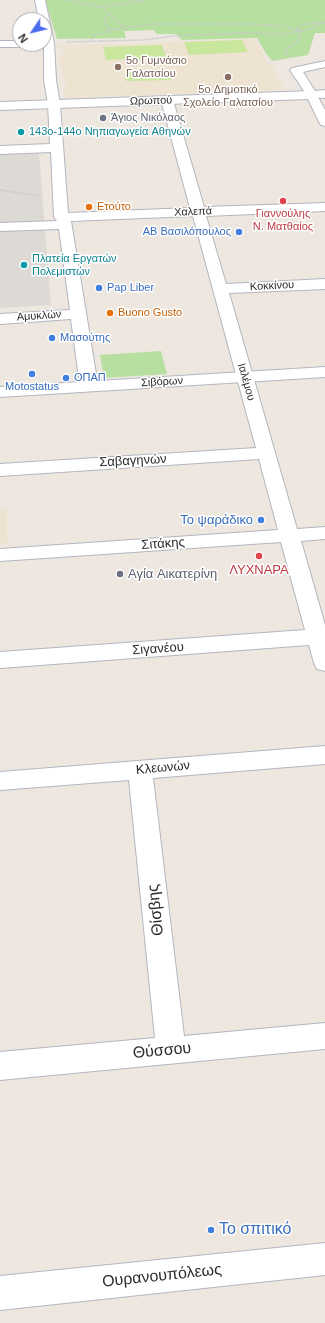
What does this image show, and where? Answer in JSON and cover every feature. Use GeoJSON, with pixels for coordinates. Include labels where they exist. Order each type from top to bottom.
{"type":"FeatureCollection","features":[{"type":"Feature","properties":{"kind":"street"},"geometry":{"type":"LineString","coordinates":[[40,0],[42,12]]}},
{"type":"Feature","properties":{"kind":"street"},"geometry":{"type":"LineString","coordinates":[[0,44],[12,44]]}},
{"type":"Feature","properties":{"kind":"street"},"geometry":{"type":"LineString","coordinates":[[47,52],[54,104],[60,199],[89,386]]}},
{"type":"Feature","properties":{"kind":"street"},"geometry":{"type":"LineString","coordinates":[[325,64],[296,70],[312,95],[325,122]]}},
{"type":"Feature","properties":{"kind":"street","name":"Ωρωπού"},"geometry":{"type":"LineString","coordinates":[[0,106],[325,94]]}},
{"type":"Feature","properties":{"kind":"street","name":"Ιαλέμου"},"geometry":{"type":"LineString","coordinates":[[167,100],[325,663]]}},
{"type":"Feature","properties":{"kind":"street"},"geometry":{"type":"LineString","coordinates":[[0,150],[57,148]]}},
{"type":"Feature","properties":{"kind":"street","name":"Χαλεπά"},"geometry":{"type":"LineString","coordinates":[[0,227],[63,221],[198,212],[325,207]]}},
{"type":"Feature","properties":{"kind":"street","name":"Κοκκίνου"},"geometry":{"type":"LineString","coordinates":[[220,289],[325,284]]}},
{"type":"Feature","properties":{"kind":"street","name":"Αμυκλών"},"geometry":{"type":"LineString","coordinates":[[0,319],[78,314]]}},
{"type":"Feature","properties":{"kind":"street","name":"Σιβόρων"},"geometry":{"type":"LineString","coordinates":[[0,392],[325,372]]}},
{"type":"Feature","properties":{"kind":"street","name":"Σαβαγηνών"},"geometry":{"type":"LineString","coordinates":[[0,470],[266,453]]}},
{"type":"Feature","properties":{"kind":"street","name":"Σιτάκης"},"geometry":{"type":"LineString","coordinates":[[0,555],[325,533]]}},
{"type":"Feature","properties":{"kind":"street","name":"Σιγανέου"},"geometry":{"type":"LineString","coordinates":[[0,660],[317,638]]}},
{"type":"Feature","properties":{"kind":"street","name":"Κλεωνών"},"geometry":{"type":"LineString","coordinates":[[0,781],[325,755]]}},
{"type":"Feature","properties":{"kind":"street","name":"Θίσβης"},"geometry":{"type":"LineString","coordinates":[[140,770],[171,1050]]}},
{"type":"Feature","properties":{"kind":"street","name":"Θύσσου"},"geometry":{"type":"LineString","coordinates":[[0,1066],[325,1036]]}},
{"type":"Feature","properties":{"kind":"street","name":"Ουρανουπόλεως"},"geometry":{"type":"LineString","coordinates":[[0,1293],[325,1258]]}},
{"type":"Feature","properties":{"kind":"path"},"geometry":{"type":"LineString","coordinates":[[67,0],[102,7],[146,0]]}},
{"type":"Feature","properties":{"kind":"path"},"geometry":{"type":"LineString","coordinates":[[102,7],[125,28]]}},
{"type":"Feature","properties":{"kind":"path"},"geometry":{"type":"LineString","coordinates":[[110,14],[104,18],[111,30]]}},
{"type":"Feature","properties":{"kind":"path"},"geometry":{"type":"LineString","coordinates":[[52,43],[143,40],[182,35],[245,33],[282,34],[316,27],[325,23]]}},
{"type":"Feature","properties":{"kind":"path"},"geometry":{"type":"LineString","coordinates":[[296,70],[285,51],[298,40],[300,31],[297,27],[304,24],[325,23]]}},
{"type":"Feature","properties":{"kind":"path"},"geometry":{"type":"LineString","coordinates":[[90,42],[93,36],[111,30],[151,24],[252,24],[282,26],[300,31]]}},
{"type":"Feature","properties":{"kind":"path"},"geometry":{"type":"LineString","coordinates":[[0,190],[60,199]]}},
{"type":"Feature","properties":{"kind":"shaded area"},"geometry":{"type":"Polygon","coordinates":[[[256,39],[268,64],[272,64],[284,90],[65,98],[64,86],[67,85],[65,78],[63,77],[59,54],[67,53],[66,50],[55,47],[55,46],[256,39]]]}},
{"type":"Feature","properties":{"kind":"shaded area","name":"Πλατεία Εργατών Πολεμιστών"},"geometry":{"type":"Polygon","coordinates":[[[39,152],[51,305],[0,308],[0,153],[39,152]]]}},
{"type":"Feature","properties":{"kind":"shaded area"},"geometry":{"type":"Polygon","coordinates":[[[7,509],[7,543],[0,543],[0,510],[7,509]]]}},
{"type":"Feature","properties":{"kind":"green space"},"geometry":{"type":"Polygon","coordinates":[[[45,0],[325,0],[325,33],[315,33],[308,55],[272,61],[257,38],[182,40],[176,34],[157,34],[153,30],[124,31],[126,38],[57,39],[52,23],[52,12],[49,12],[45,0]]]}},
{"type":"Feature","properties":{"kind":"green space"},"geometry":{"type":"Polygon","coordinates":[[[242,40],[248,52],[189,55],[184,42],[242,40]]]}},
{"type":"Feature","properties":{"kind":"green space"},"geometry":{"type":"Polygon","coordinates":[[[162,45],[166,57],[106,60],[103,47],[162,45]]]}},
{"type":"Feature","properties":{"kind":"green space"},"geometry":{"type":"Polygon","coordinates":[[[169,71],[171,80],[126,81],[125,72],[169,71]]]}},
{"type":"Feature","properties":{"kind":"green space"},"geometry":{"type":"Polygon","coordinates":[[[161,351],[167,374],[104,378],[100,355],[161,351]]]}},
{"type":"Feature","properties":{"kind":"place","name":"5ο Γυμνάσιο Γαλατσίου"},"geometry":{"type":"Point","coordinates":[118,67]}},
{"type":"Feature","properties":{"kind":"place","name":"5ο Δημοτικό Σχολείο Γαλατσίου"},"geometry":{"type":"Point","coordinates":[228,77]}},
{"type":"Feature","properties":{"kind":"place","name":"Άγιος Νικόλαος"},"geometry":{"type":"Point","coordinates":[103,118]}},
{"type":"Feature","properties":{"kind":"place","name":"143ο-144ο Νηπιαγωγεία Αθηνών"},"geometry":{"type":"Point","coordinates":[21,132]}},
{"type":"Feature","properties":{"kind":"place","name":"Γιαννούλης Ν. Ματθαίος"},"geometry":{"type":"Point","coordinates":[283,201]}},
{"type":"Feature","properties":{"kind":"place","name":"Ετούτο"},"geometry":{"type":"Point","coordinates":[89,207]}},
{"type":"Feature","properties":{"kind":"place","name":"ΑΒ Βασιλόπουλος"},"geometry":{"type":"Point","coordinates":[239,232]}},
{"type":"Feature","properties":{"kind":"place","name":"Πλατεία Εργατών Πολεμιστών"},"geometry":{"type":"Point","coordinates":[24,265]}},
{"type":"Feature","properties":{"kind":"place","name":"Pap Liber"},"geometry":{"type":"Point","coordinates":[99,288]}},
{"type":"Feature","properties":{"kind":"place","name":"Buono Gusto"},"geometry":{"type":"Point","coordinates":[110,313]}},
{"type":"Feature","properties":{"kind":"place","name":"Μασούτης"},"geometry":{"type":"Point","coordinates":[52,338]}},
{"type":"Feature","properties":{"kind":"place","name":"Motostatus"},"geometry":{"type":"Point","coordinates":[32,374]}},
{"type":"Feature","properties":{"kind":"place","name":"ΟΠΑΠ"},"geometry":{"type":"Point","coordinates":[66,378]}},
{"type":"Feature","properties":{"kind":"place","name":"Το ψαράδικο"},"geometry":{"type":"Point","coordinates":[261,520]}},
{"type":"Feature","properties":{"kind":"place","name":"ΛΥΧΝΑΡΑ"},"geometry":{"type":"Point","coordinates":[259,556]}},
{"type":"Feature","properties":{"kind":"place","name":"Αγία Αικατερίνη"},"geometry":{"type":"Point","coordinates":[120,574]}},
{"type":"Feature","properties":{"kind":"place","name":"Το σπιτικό"},"geometry":{"type":"Point","coordinates":[211,1230]}}]}
